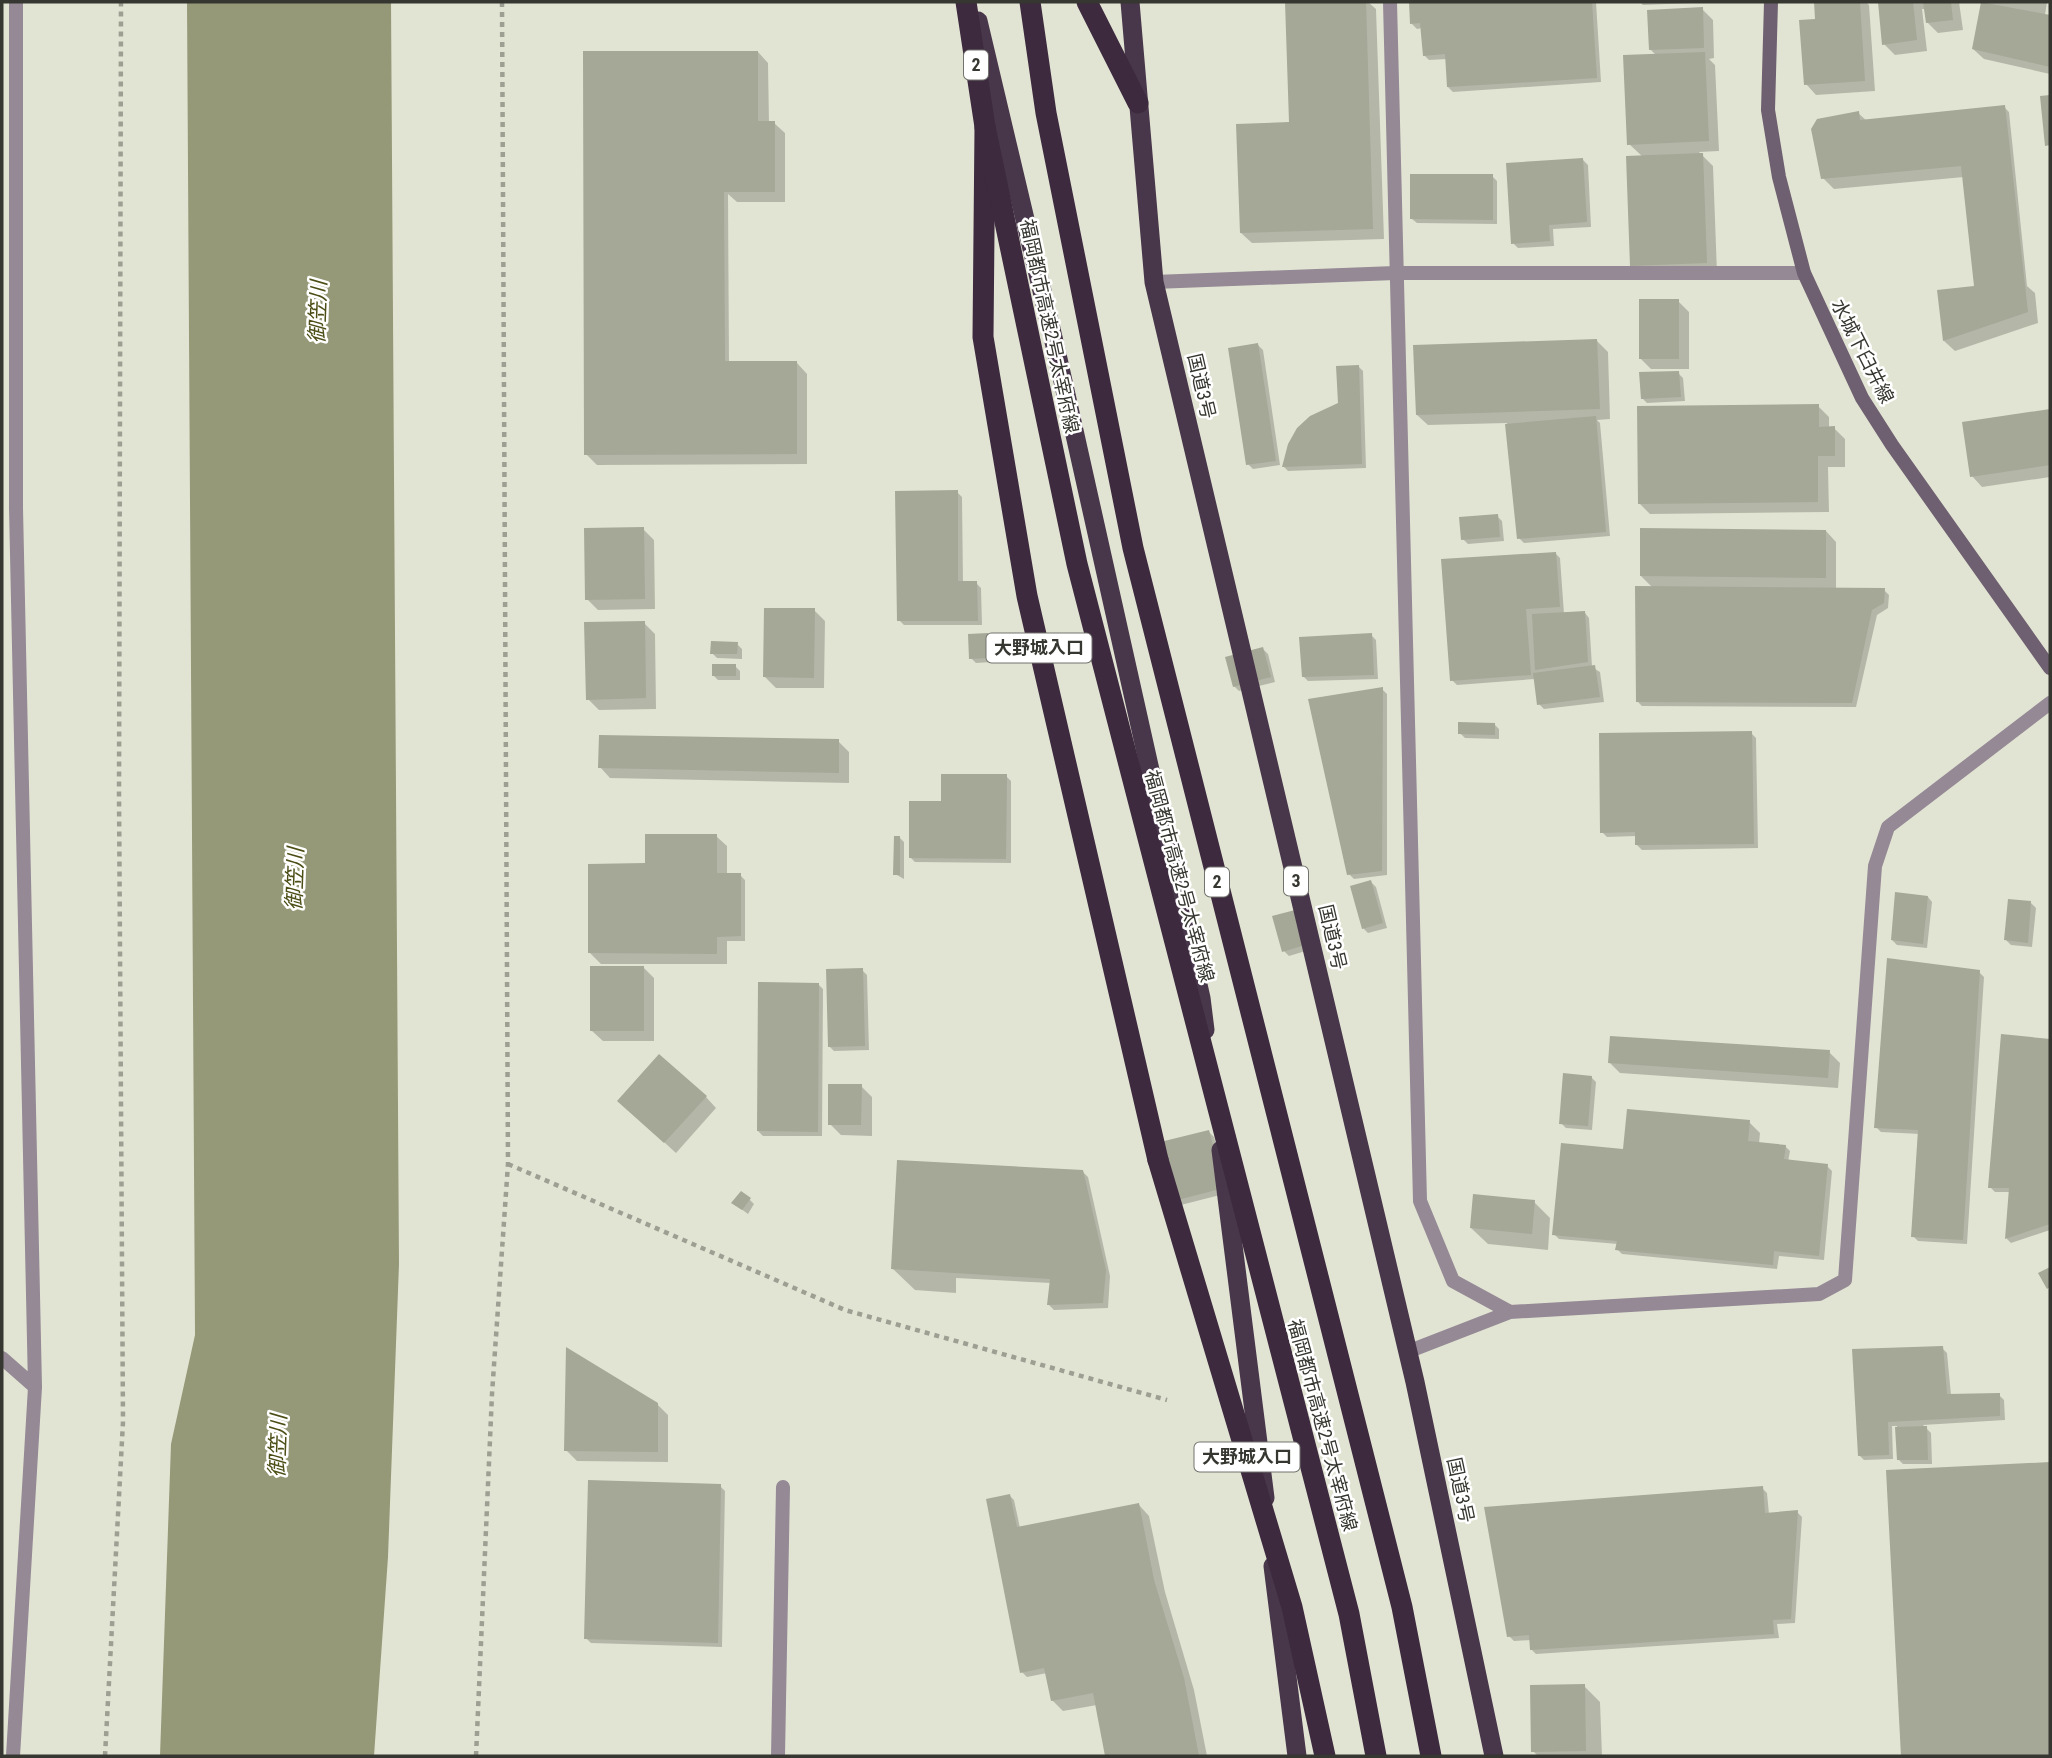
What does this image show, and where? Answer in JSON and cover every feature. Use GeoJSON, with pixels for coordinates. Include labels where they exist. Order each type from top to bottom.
{"type":"FeatureCollection","features":[{"type":"Feature","properties":{"kind":"highway","name":"福岡都市高速2号太宰府線"},"geometry":{"type":"LineString","coordinates":[[966,2],[985,128],[1077,564],[1349,1614],[1376,1756]]}},
{"type":"Feature","properties":{"kind":"highway"},"geometry":{"type":"LineString","coordinates":[[973,2],[1056,350],[1201,998],[1254,1395],[1297,1756]]}},
{"type":"Feature","properties":{"kind":"highway","name":"福岡都市高速2号太宰府線"},"geometry":{"type":"LineString","coordinates":[[1030,2],[1046,113],[1133,548],[1402,1607],[1431,1756]]}},
{"type":"Feature","properties":{"kind":"highway"},"geometry":{"type":"LineString","coordinates":[[1087,2],[1138,103]]}},
{"type":"Feature","properties":{"kind":"highway","name":"国道3号"},"geometry":{"type":"LineString","coordinates":[[1130,2],[1154,282],[1407,1352],[1494,1756]]}},
{"type":"Feature","properties":{"kind":"highway","name":"大野城入口"},"geometry":{"type":"LineString","coordinates":[[985,128],[983,337],[1027,596],[1158,1160],[1292,1607],[1325,1756]]}},
{"type":"Feature","properties":{"kind":"main road","name":"水城下臼井線"},"geometry":{"type":"LineString","coordinates":[[1771,2],[1768,110],[1779,177],[1804,273],[1862,398],[1892,445],[2050,668]]}},
{"type":"Feature","properties":{"kind":"street"},"geometry":{"type":"LineString","coordinates":[[13,1756],[35,1387],[9,508],[16,2]]}},
{"type":"Feature","properties":{"kind":"street"},"geometry":{"type":"LineString","coordinates":[[1390,2],[1420,1201],[1453,1281],[1510,1312]]}},
{"type":"Feature","properties":{"kind":"street"},"geometry":{"type":"LineString","coordinates":[[1154,282],[1395,273],[1804,273]]}},
{"type":"Feature","properties":{"kind":"street"},"geometry":{"type":"LineString","coordinates":[[1407,1352],[1510,1312],[1819,1294],[1845,1280],[1875,866],[1888,827],[2050,703]]}},
{"type":"Feature","properties":{"kind":"street"},"geometry":{"type":"LineString","coordinates":[[2,1358],[35,1387]]}},
{"type":"Feature","properties":{"kind":"street"},"geometry":{"type":"LineString","coordinates":[[778,1756],[783,1487]]}},
{"type":"Feature","properties":{"kind":"path"},"geometry":{"type":"LineString","coordinates":[[105,1756],[123,1422],[118,794],[121,2]]}},
{"type":"Feature","properties":{"kind":"path"},"geometry":{"type":"LineString","coordinates":[[476,1756],[492,1394],[508,1164],[502,2]]}},
{"type":"Feature","properties":{"kind":"path"},"geometry":{"type":"LineString","coordinates":[[508,1164],[845,1310],[1167,1400]]}},
{"type":"Feature","properties":{"kind":"water","name":"御笠川"},"geometry":{"type":"Polygon","coordinates":[[[187,2],[391,2],[399,1264],[388,1557],[374,1756],[160,1756],[171,1444],[195,1335],[187,2]]]}},
{"type":"Feature","properties":{"kind":"building"},"geometry":{"type":"Polygon","coordinates":[[[1285,2],[1366,2],[1373,229],[1240,233],[1236,124],[1289,122],[1285,2]]]}},
{"type":"Feature","properties":{"kind":"building"},"geometry":{"type":"Polygon","coordinates":[[[1409,2],[1592,2],[1597,78],[1447,87],[1445,54],[1423,56],[1420,23],[1410,24],[1409,2]]]}},
{"type":"Feature","properties":{"kind":"building"},"geometry":{"type":"Polygon","coordinates":[[[1814,2],[1860,2],[1865,81],[1804,85],[1799,20],[1815,19],[1814,2]]]}},
{"type":"Feature","properties":{"kind":"building"},"geometry":{"type":"Polygon","coordinates":[[[1878,2],[1913,2],[1917,40],[1882,45],[1878,2]]]}},
{"type":"Feature","properties":{"kind":"building"},"geometry":{"type":"Polygon","coordinates":[[[1923,2],[1951,2],[1953,20],[1926,23],[1923,2]]]}},
{"type":"Feature","properties":{"kind":"building"},"geometry":{"type":"Polygon","coordinates":[[[1981,2],[2050,15],[2050,67],[1972,49],[1981,2]]]}},
{"type":"Feature","properties":{"kind":"building"},"geometry":{"type":"Polygon","coordinates":[[[1703,7],[1704,48],[1649,50],[1647,10],[1703,7]]]}},
{"type":"Feature","properties":{"kind":"building"},"geometry":{"type":"Polygon","coordinates":[[[583,51],[758,51],[758,121],[775,121],[775,192],[724,192],[725,361],[797,361],[797,454],[584,455],[583,51]]]}},
{"type":"Feature","properties":{"kind":"building"},"geometry":{"type":"Polygon","coordinates":[[[1705,52],[1709,141],[1627,145],[1623,55],[1705,52]]]}},
{"type":"Feature","properties":{"kind":"building"},"geometry":{"type":"Polygon","coordinates":[[[2050,95],[2050,145],[2045,146],[2040,96],[2050,95]]]}},
{"type":"Feature","properties":{"kind":"building"},"geometry":{"type":"Polygon","coordinates":[[[2005,105],[2028,312],[1943,341],[1937,290],[1974,286],[1961,166],[1821,179],[1811,129],[1817,119],[1859,111],[1860,120],[2005,105]]]}},
{"type":"Feature","properties":{"kind":"building"},"geometry":{"type":"Polygon","coordinates":[[[1703,153],[1707,263],[1630,266],[1626,156],[1703,153]]]}},
{"type":"Feature","properties":{"kind":"building"},"geometry":{"type":"Polygon","coordinates":[[[1583,158],[1587,222],[1549,225],[1550,241],[1511,244],[1506,163],[1583,158]]]}},
{"type":"Feature","properties":{"kind":"building"},"geometry":{"type":"Polygon","coordinates":[[[1410,174],[1493,174],[1493,220],[1410,219],[1410,174]]]}},
{"type":"Feature","properties":{"kind":"building"},"geometry":{"type":"Polygon","coordinates":[[[1639,299],[1679,299],[1679,359],[1639,359],[1639,299]]]}},
{"type":"Feature","properties":{"kind":"building"},"geometry":{"type":"Polygon","coordinates":[[[1597,339],[1600,409],[1416,415],[1413,345],[1597,339]]]}},
{"type":"Feature","properties":{"kind":"building"},"geometry":{"type":"Polygon","coordinates":[[[1258,343],[1276,461],[1246,465],[1228,348],[1258,343]]]}},
{"type":"Feature","properties":{"kind":"building"},"geometry":{"type":"Polygon","coordinates":[[[1359,365],[1362,464],[1282,467],[1288,444],[1297,428],[1310,416],[1338,403],[1336,366],[1359,365]]]}},
{"type":"Feature","properties":{"kind":"building"},"geometry":{"type":"Polygon","coordinates":[[[1679,371],[1681,397],[1641,399],[1639,372],[1679,371]]]}},
{"type":"Feature","properties":{"kind":"building"},"geometry":{"type":"Polygon","coordinates":[[[1819,404],[1819,427],[1835,426],[1835,456],[1818,456],[1818,502],[1638,504],[1637,406],[1819,404]]]}},
{"type":"Feature","properties":{"kind":"building"},"geometry":{"type":"Polygon","coordinates":[[[2050,409],[2050,465],[1970,477],[1962,422],[2050,409]]]}},
{"type":"Feature","properties":{"kind":"building"},"geometry":{"type":"Polygon","coordinates":[[[1596,416],[1606,532],[1517,539],[1505,424],[1596,416]]]}},
{"type":"Feature","properties":{"kind":"building"},"geometry":{"type":"Polygon","coordinates":[[[958,490],[958,581],[977,581],[978,621],[897,621],[895,491],[958,490]]]}},
{"type":"Feature","properties":{"kind":"building"},"geometry":{"type":"Polygon","coordinates":[[[1498,514],[1500,537],[1461,540],[1459,517],[1498,514]]]}},
{"type":"Feature","properties":{"kind":"building"},"geometry":{"type":"Polygon","coordinates":[[[644,527],[645,599],[585,600],[584,528],[644,527]]]}},
{"type":"Feature","properties":{"kind":"building"},"geometry":{"type":"Polygon","coordinates":[[[1640,528],[1826,530],[1826,578],[1640,576],[1640,528]]]}},
{"type":"Feature","properties":{"kind":"building"},"geometry":{"type":"Polygon","coordinates":[[[1556,552],[1560,607],[1526,609],[1531,675],[1450,681],[1441,559],[1556,552]]]}},
{"type":"Feature","properties":{"kind":"building"},"geometry":{"type":"Polygon","coordinates":[[[1635,586],[1885,588],[1884,603],[1872,610],[1852,703],[1636,702],[1635,586]]]}},
{"type":"Feature","properties":{"kind":"building"},"geometry":{"type":"Polygon","coordinates":[[[764,608],[815,608],[814,678],[763,677],[764,608]]]}},
{"type":"Feature","properties":{"kind":"building"},"geometry":{"type":"Polygon","coordinates":[[[1585,611],[1588,662],[1535,670],[1532,614],[1585,611]]]}},
{"type":"Feature","properties":{"kind":"building"},"geometry":{"type":"Polygon","coordinates":[[[645,621],[646,698],[586,700],[584,622],[645,621]]]}},
{"type":"Feature","properties":{"kind":"building"},"geometry":{"type":"Polygon","coordinates":[[[988,633],[989,658],[969,659],[968,634],[988,633]]]}},
{"type":"Feature","properties":{"kind":"building"},"geometry":{"type":"Polygon","coordinates":[[[1372,633],[1374,675],[1302,677],[1299,637],[1372,633]]]}},
{"type":"Feature","properties":{"kind":"building"},"geometry":{"type":"Polygon","coordinates":[[[711,641],[738,642],[737,654],[710,654],[711,641]]]}},
{"type":"Feature","properties":{"kind":"building"},"geometry":{"type":"Polygon","coordinates":[[[1263,647],[1271,677],[1233,687],[1225,657],[1263,647]]]}},
{"type":"Feature","properties":{"kind":"building"},"geometry":{"type":"Polygon","coordinates":[[[712,664],[736,664],[736,676],[712,676],[712,664]]]}},
{"type":"Feature","properties":{"kind":"building"},"geometry":{"type":"Polygon","coordinates":[[[1595,665],[1600,697],[1537,705],[1533,673],[1595,665]]]}},
{"type":"Feature","properties":{"kind":"building"},"geometry":{"type":"Polygon","coordinates":[[[1383,687],[1382,871],[1347,875],[1308,699],[1383,687]]]}},
{"type":"Feature","properties":{"kind":"building"},"geometry":{"type":"Polygon","coordinates":[[[1458,722],[1495,723],[1495,735],[1458,734],[1458,722]]]}},
{"type":"Feature","properties":{"kind":"building"},"geometry":{"type":"Polygon","coordinates":[[[1752,731],[1754,844],[1635,845],[1635,832],[1600,833],[1599,733],[1752,731]]]}},
{"type":"Feature","properties":{"kind":"building"},"geometry":{"type":"Polygon","coordinates":[[[599,735],[839,739],[839,773],[598,768],[599,735]]]}},
{"type":"Feature","properties":{"kind":"building"},"geometry":{"type":"Polygon","coordinates":[[[941,774],[1007,774],[1006,859],[909,858],[909,801],[941,801],[941,774]]]}},
{"type":"Feature","properties":{"kind":"building"},"geometry":{"type":"Polygon","coordinates":[[[645,834],[717,834],[717,873],[741,873],[741,936],[717,937],[717,954],[588,953],[588,864],[645,863],[645,834]]]}},
{"type":"Feature","properties":{"kind":"building"},"geometry":{"type":"Polygon","coordinates":[[[894,836],[900,836],[900,875],[893,875],[894,836]]]}},
{"type":"Feature","properties":{"kind":"building"},"geometry":{"type":"Polygon","coordinates":[[[1371,880],[1383,923],[1362,929],[1350,886],[1371,880]]]}},
{"type":"Feature","properties":{"kind":"building"},"geometry":{"type":"Polygon","coordinates":[[[1895,892],[1928,896],[1923,944],[1891,940],[1895,892]]]}},
{"type":"Feature","properties":{"kind":"building"},"geometry":{"type":"Polygon","coordinates":[[[2008,899],[2031,901],[2028,943],[2004,940],[2008,899]]]}},
{"type":"Feature","properties":{"kind":"building"},"geometry":{"type":"Polygon","coordinates":[[[1295,910],[1305,945],[1282,952],[1272,916],[1295,910]]]}},
{"type":"Feature","properties":{"kind":"building"},"geometry":{"type":"Polygon","coordinates":[[[1887,958],[1980,970],[1963,1240],[1911,1237],[1918,1130],[1874,1128],[1887,958]]]}},
{"type":"Feature","properties":{"kind":"building"},"geometry":{"type":"Polygon","coordinates":[[[590,966],[644,966],[644,1031],[590,1031],[590,966]]]}},
{"type":"Feature","properties":{"kind":"building"},"geometry":{"type":"Polygon","coordinates":[[[863,968],[865,1046],[828,1047],[826,969],[863,968]]]}},
{"type":"Feature","properties":{"kind":"building"},"geometry":{"type":"Polygon","coordinates":[[[758,982],[819,983],[818,1132],[757,1131],[758,982]]]}},
{"type":"Feature","properties":{"kind":"building"},"geometry":{"type":"Polygon","coordinates":[[[2001,1034],[2050,1039],[2050,1224],[2005,1239],[2009,1188],[1988,1188],[2001,1034]]]}},
{"type":"Feature","properties":{"kind":"building"},"geometry":{"type":"Polygon","coordinates":[[[1610,1036],[1830,1050],[1828,1078],[1608,1063],[1610,1036]]]}},
{"type":"Feature","properties":{"kind":"building"},"geometry":{"type":"Polygon","coordinates":[[[659,1054],[707,1096],[664,1143],[617,1101],[659,1054]]]}},
{"type":"Feature","properties":{"kind":"building"},"geometry":{"type":"Polygon","coordinates":[[[1563,1073],[1592,1076],[1588,1126],[1559,1124],[1563,1073]]]}},
{"type":"Feature","properties":{"kind":"building"},"geometry":{"type":"Polygon","coordinates":[[[828,1084],[862,1084],[861,1125],[828,1125],[828,1084]]]}},
{"type":"Feature","properties":{"kind":"building"},"geometry":{"type":"Polygon","coordinates":[[[1627,1109],[1750,1120],[1748,1141],[1786,1145],[1784,1159],[1828,1164],[1819,1256],[1774,1251],[1773,1265],[1615,1250],[1617,1241],[1552,1235],[1561,1143],[1623,1149],[1627,1109]]]}},
{"type":"Feature","properties":{"kind":"building"},"geometry":{"type":"Polygon","coordinates":[[[1209,1130],[1224,1188],[1162,1204],[1148,1145],[1209,1130]]]}},
{"type":"Feature","properties":{"kind":"building"},"geometry":{"type":"Polygon","coordinates":[[[897,1160],[1083,1170],[1106,1270],[1103,1303],[1047,1305],[1050,1279],[891,1269],[897,1160]]]}},
{"type":"Feature","properties":{"kind":"building"},"geometry":{"type":"Polygon","coordinates":[[[741,1191],[751,1198],[742,1210],[731,1203],[741,1191]]]}},
{"type":"Feature","properties":{"kind":"building"},"geometry":{"type":"Polygon","coordinates":[[[1473,1194],[1535,1200],[1532,1234],[1470,1228],[1473,1194]]]}},
{"type":"Feature","properties":{"kind":"building"},"geometry":{"type":"Polygon","coordinates":[[[2050,1267],[2050,1287],[2047,1289],[2038,1273],[2050,1267]]]}},
{"type":"Feature","properties":{"kind":"building"},"geometry":{"type":"Polygon","coordinates":[[[1943,1346],[1947,1394],[2000,1393],[2000,1416],[1888,1422],[1889,1455],[1858,1456],[1852,1349],[1943,1346]]]}},
{"type":"Feature","properties":{"kind":"building"},"geometry":{"type":"Polygon","coordinates":[[[566,1347],[658,1403],[658,1452],[564,1451],[566,1347]]]}},
{"type":"Feature","properties":{"kind":"building"},"geometry":{"type":"Polygon","coordinates":[[[1927,1426],[1928,1460],[1897,1460],[1895,1427],[1927,1426]]]}},
{"type":"Feature","properties":{"kind":"building"},"geometry":{"type":"Polygon","coordinates":[[[2050,1462],[2050,1756],[1901,1756],[1886,1470],[2050,1462]]]}},
{"type":"Feature","properties":{"kind":"building"},"geometry":{"type":"Polygon","coordinates":[[[588,1480],[721,1484],[718,1643],[584,1639],[588,1480]]]}},
{"type":"Feature","properties":{"kind":"building"},"geometry":{"type":"Polygon","coordinates":[[[1763,1486],[1765,1513],[1798,1510],[1791,1619],[1773,1620],[1774,1634],[1530,1650],[1529,1635],[1507,1637],[1484,1507],[1763,1486]]]}},
{"type":"Feature","properties":{"kind":"building"},"geometry":{"type":"Polygon","coordinates":[[[1010,1494],[1017,1527],[1139,1503],[1154,1580],[1184,1678],[1199,1756],[1105,1756],[1093,1693],[1051,1701],[1044,1668],[1020,1673],[986,1499],[1010,1494]]]}},
{"type":"Feature","properties":{"kind":"building"},"geometry":{"type":"Polygon","coordinates":[[[1585,1684],[1586,1751],[1531,1752],[1530,1685],[1585,1684]]]}}]}
